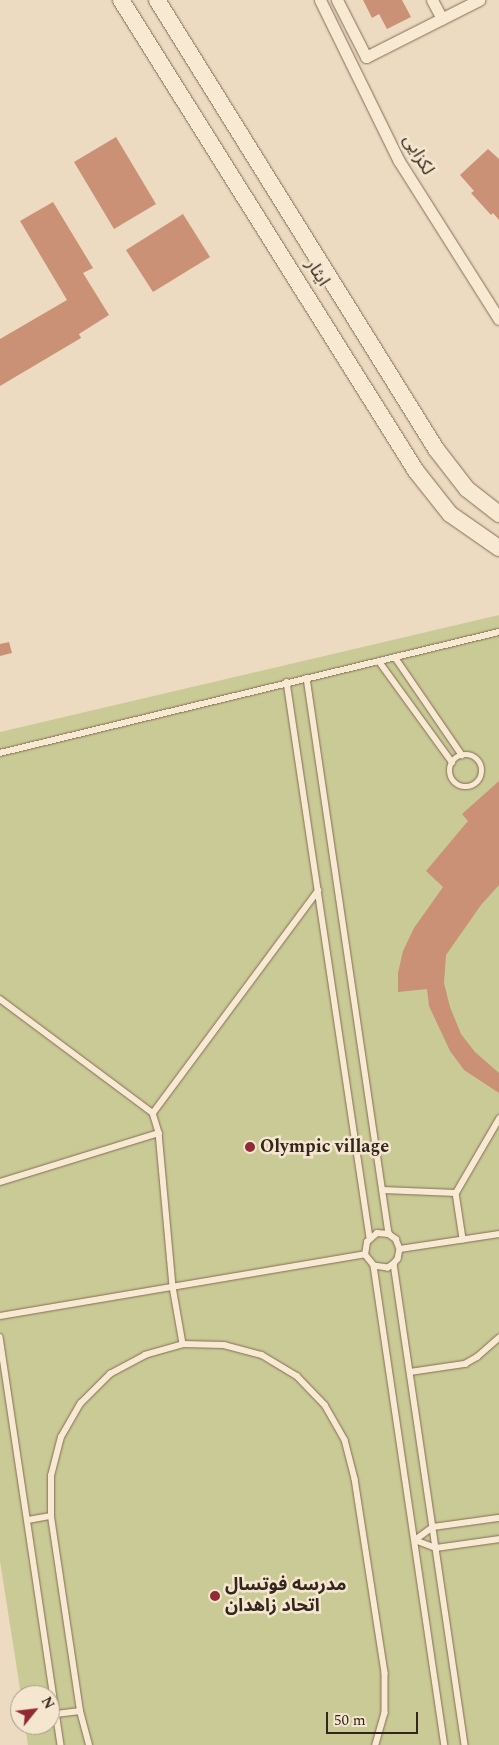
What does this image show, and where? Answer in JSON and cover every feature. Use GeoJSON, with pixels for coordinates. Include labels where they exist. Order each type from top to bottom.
{"type":"FeatureCollection","features":[{"type":"Feature","properties":{"kind":"street","name":"ایثار"},"geometry":{"type":"LineString","coordinates":[[121,0],[416,471],[450,514],[499,548]]}},
{"type":"Feature","properties":{"kind":"street","name":"ایثار"},"geometry":{"type":"LineString","coordinates":[[157,0],[436,449],[467,489],[499,514]]}},
{"type":"Feature","properties":{"kind":"street","name":"لکزایی"},"geometry":{"type":"LineString","coordinates":[[320,0],[400,161],[499,319]]}},
{"type":"Feature","properties":{"kind":"street"},"geometry":{"type":"LineString","coordinates":[[337,0],[366,57],[479,0]]}},
{"type":"Feature","properties":{"kind":"street"},"geometry":{"type":"LineString","coordinates":[[432,0],[442,19]]}},
{"type":"Feature","properties":{"kind":"lane"},"geometry":{"type":"LineString","coordinates":[[0,753],[499,632]]}},
{"type":"Feature","properties":{"kind":"lane"},"geometry":{"type":"LineString","coordinates":[[395,657],[462,755]]}},
{"type":"Feature","properties":{"kind":"lane"},"geometry":{"type":"LineString","coordinates":[[380,661],[452,762],[450,775],[458,785],[470,787],[476,784],[482,773],[482,767],[474,757],[462,755],[452,762]]}},
{"type":"Feature","properties":{"kind":"lane"},"geometry":{"type":"LineString","coordinates":[[307,678],[389,1234]]}},
{"type":"Feature","properties":{"kind":"lane"},"geometry":{"type":"LineString","coordinates":[[287,682],[370,1238]]}},
{"type":"Feature","properties":{"kind":"lane"},"geometry":{"type":"LineString","coordinates":[[153,1113],[318,891]]}},
{"type":"Feature","properties":{"kind":"lane"},"geometry":{"type":"LineString","coordinates":[[0,999],[153,1113],[159,1133],[173,1287],[184,1344]]}},
{"type":"Feature","properties":{"kind":"lane"},"geometry":{"type":"LineString","coordinates":[[463,1239],[456,1193],[499,1119]]}},
{"type":"Feature","properties":{"kind":"lane"},"geometry":{"type":"LineString","coordinates":[[0,1182],[159,1133]]}},
{"type":"Feature","properties":{"kind":"lane"},"geometry":{"type":"LineString","coordinates":[[383,1190],[456,1193]]}},
{"type":"Feature","properties":{"kind":"lane"},"geometry":{"type":"LineString","coordinates":[[374,1266],[388,1268],[398,1259],[400,1249],[396,1239],[389,1234],[377,1233],[370,1238],[365,1248],[365,1254],[374,1266],[445,1745]]}},
{"type":"Feature","properties":{"kind":"lane"},"geometry":{"type":"LineString","coordinates":[[400,1249],[499,1234]]}},
{"type":"Feature","properties":{"kind":"lane"},"geometry":{"type":"LineString","coordinates":[[0,1316],[365,1254]]}},
{"type":"Feature","properties":{"kind":"lane"},"geometry":{"type":"LineString","coordinates":[[394,1264],[465,1745]]}},
{"type":"Feature","properties":{"kind":"lane"},"geometry":{"type":"LineString","coordinates":[[0,1337],[52,1685]]}},
{"type":"Feature","properties":{"kind":"lane"},"geometry":{"type":"LineString","coordinates":[[410,1372],[466,1364],[499,1338]]}},
{"type":"Feature","properties":{"kind":"lane"},"geometry":{"type":"LineString","coordinates":[[89,1745],[80,1711],[51,1516],[51,1476],[61,1437],[81,1403],[110,1374],[145,1355],[184,1344],[224,1345],[262,1355],[297,1376],[325,1404],[345,1440],[355,1478],[385,1673],[385,1713],[376,1745]]}},
{"type":"Feature","properties":{"kind":"lane"},"geometry":{"type":"LineString","coordinates":[[28,1520],[51,1516]]}},
{"type":"Feature","properties":{"kind":"lane"},"geometry":{"type":"LineString","coordinates":[[415,1540],[433,1527],[499,1518]]}},
{"type":"Feature","properties":{"kind":"lane"},"geometry":{"type":"LineString","coordinates":[[415,1540],[436,1548],[499,1539]]}},
{"type":"Feature","properties":{"kind":"lane"},"geometry":{"type":"LineString","coordinates":[[60,1714],[80,1711]]}},
{"type":"Feature","properties":{"kind":"green space","name":"Olympic village"},"geometry":{"type":"Polygon","coordinates":[[[499,615],[499,1745],[28,1745],[26,1735],[60,1735],[60,1685],[19,1685],[0,1561],[0,732],[499,615]]]}},
{"type":"Feature","properties":{"kind":"building"},"geometry":{"type":"Polygon","coordinates":[[[363,0],[402,0],[411,17],[387,29],[379,14],[372,18],[363,0]]]}},
{"type":"Feature","properties":{"kind":"building"},"geometry":{"type":"Polygon","coordinates":[[[116,137],[156,204],[114,229],[74,162],[116,137]]]}},
{"type":"Feature","properties":{"kind":"building"},"geometry":{"type":"Polygon","coordinates":[[[488,149],[499,159],[499,220],[493,213],[491,215],[471,193],[474,191],[460,175],[488,149]]]}},
{"type":"Feature","properties":{"kind":"building"},"geometry":{"type":"Polygon","coordinates":[[[53,202],[93,268],[83,273],[109,315],[79,334],[81,338],[0,386],[0,339],[67,300],[20,221],[53,202]]]}},
{"type":"Feature","properties":{"kind":"building"},"geometry":{"type":"Polygon","coordinates":[[[183,214],[210,257],[153,292],[126,250],[183,214]]]}},
{"type":"Feature","properties":{"kind":"building"},"geometry":{"type":"Polygon","coordinates":[[[9,642],[12,653],[0,656],[0,644],[9,642]]]}},
{"type":"Feature","properties":{"kind":"building"},"geometry":{"type":"Polygon","coordinates":[[[499,781],[499,885],[481,905],[446,955],[444,983],[450,1007],[461,1034],[475,1052],[499,1073],[499,1093],[464,1070],[450,1051],[429,1006],[427,989],[398,992],[398,973],[403,951],[414,928],[443,887],[426,871],[468,821],[462,814],[499,781]]]}},
{"type":"Feature","properties":{"kind":"place","name":"Olympic village"},"geometry":{"type":"Point","coordinates":[250,1147]}},
{"type":"Feature","properties":{"kind":"place","name":"مدرسه فوتسال اتحاد زاهدان"},"geometry":{"type":"Point","coordinates":[215,1596]}}]}
